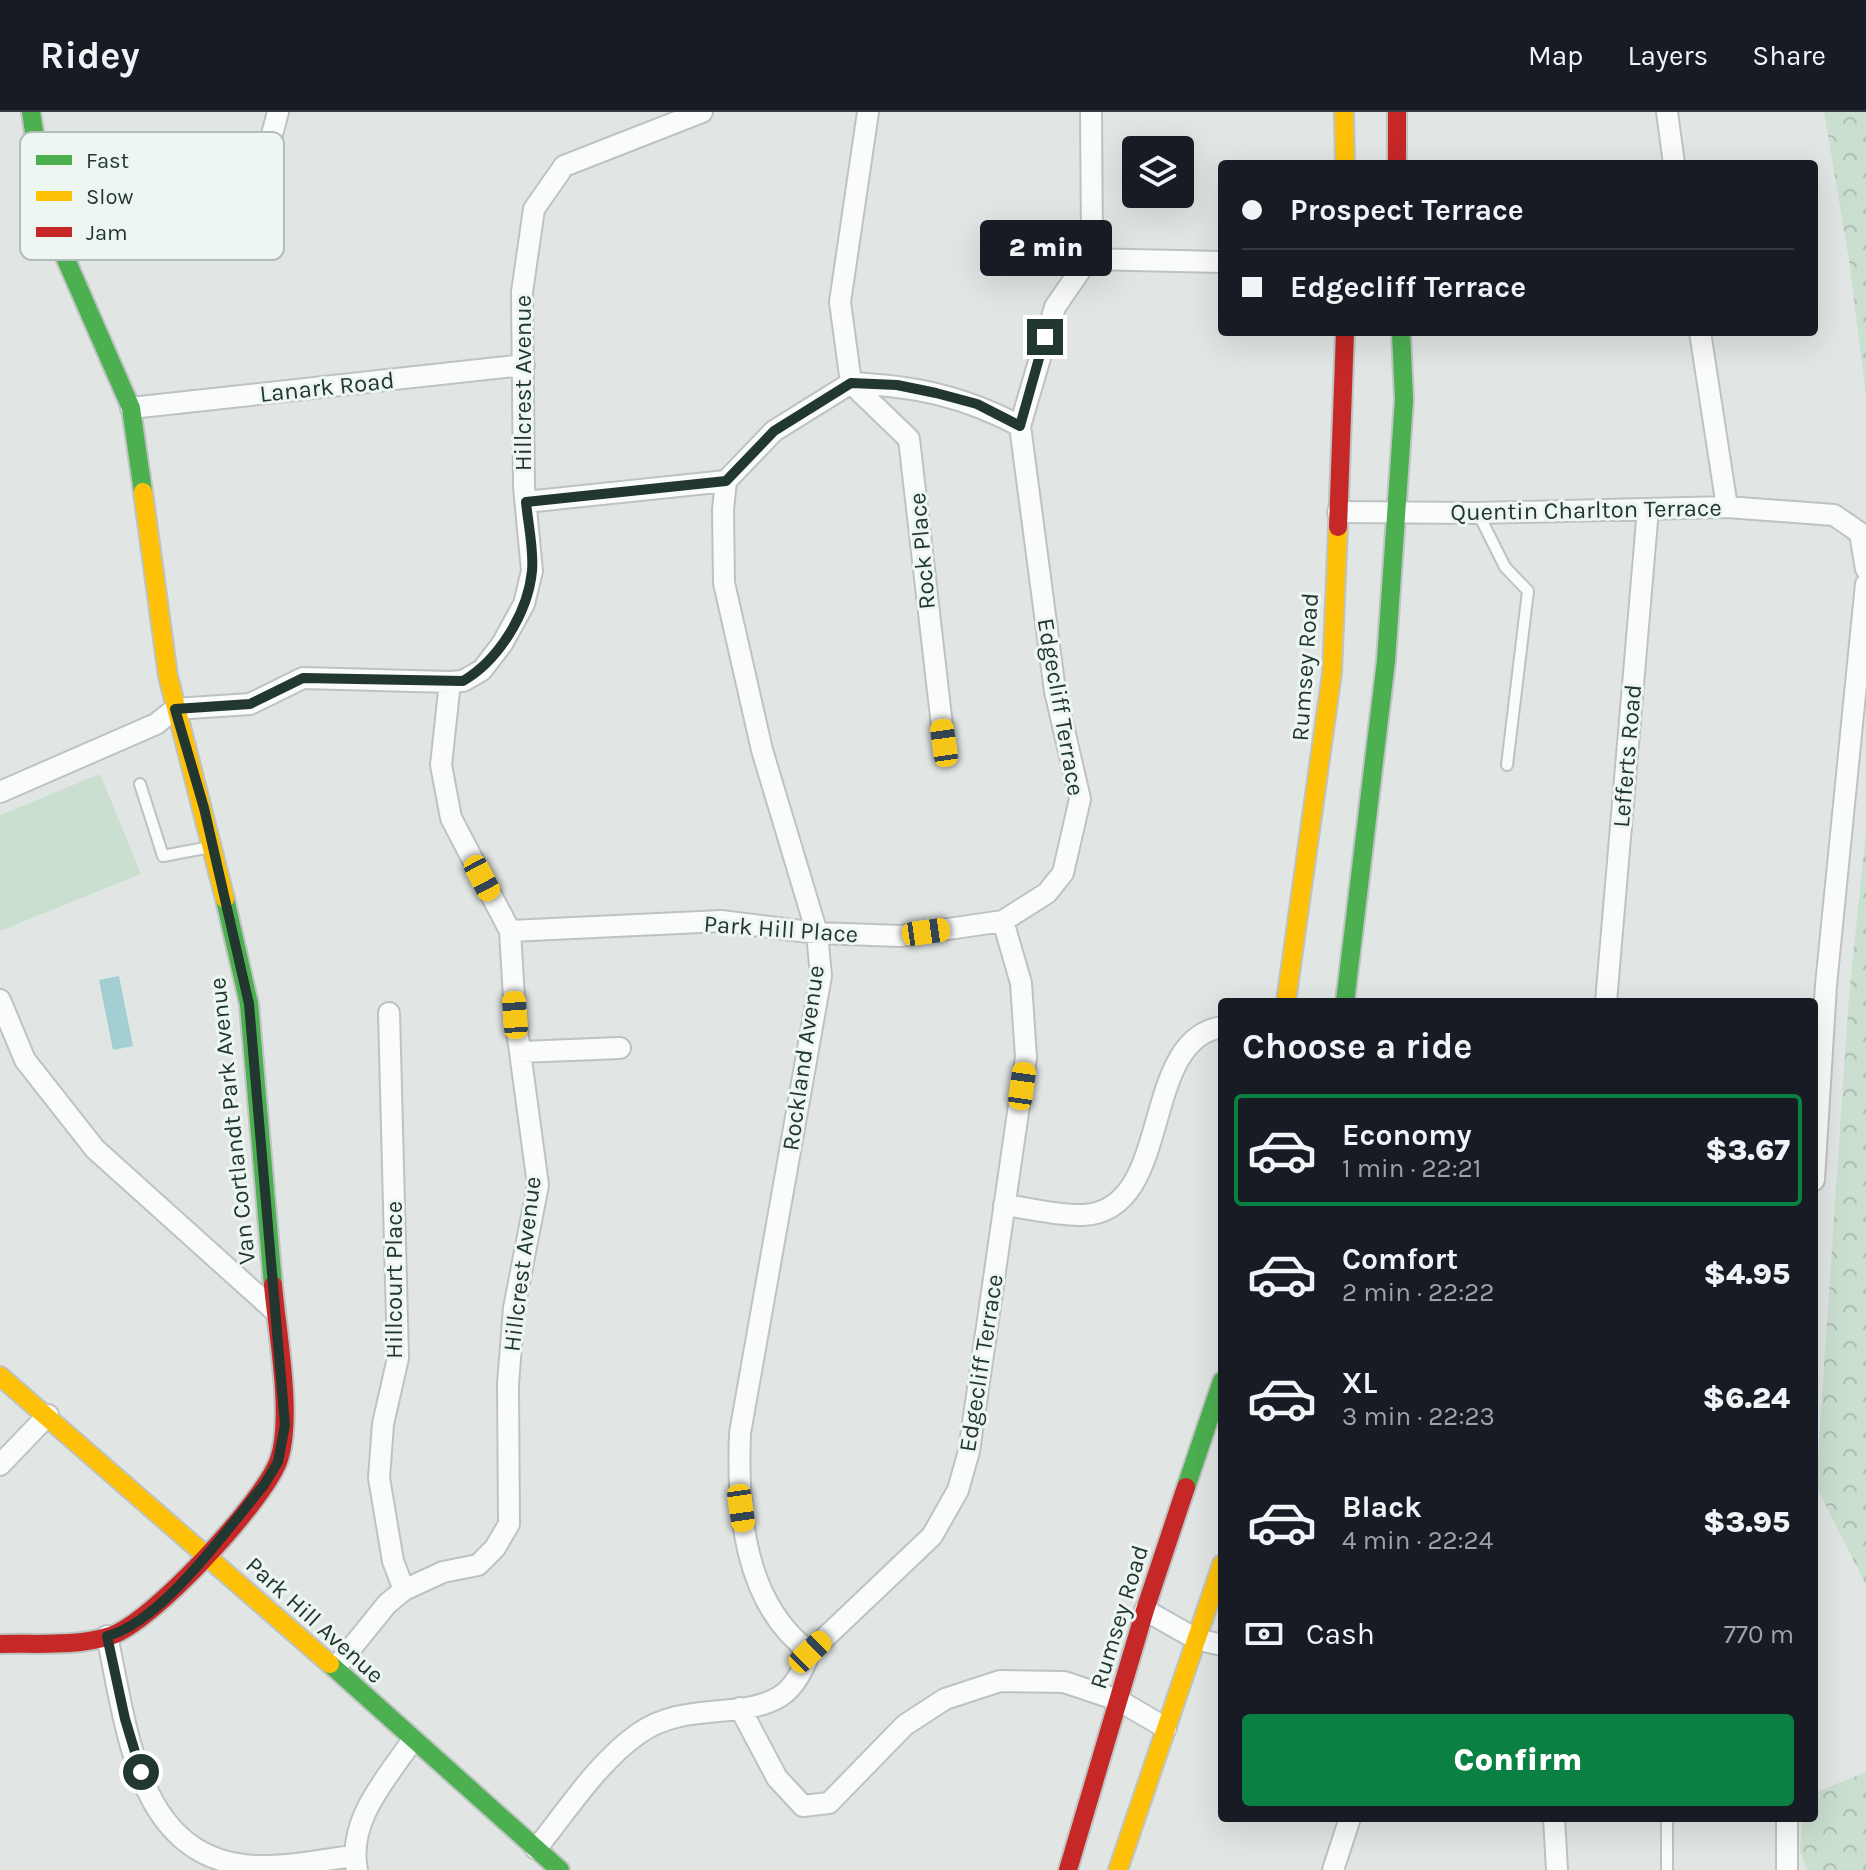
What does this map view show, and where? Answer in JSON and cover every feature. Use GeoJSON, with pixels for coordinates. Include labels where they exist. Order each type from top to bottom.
{"type":"FeatureCollection","features":[{"type":"Feature","properties":{"kind":"street","name":"Van Cortlandt Park Avenue"},"geometry":{"type":"LineString","coordinates":[[31,112],[34,132]]}},
{"type":"Feature","properties":{"kind":"street"},"geometry":{"type":"LineString","coordinates":[[273,132],[278,112]]}},
{"type":"Feature","properties":{"kind":"street","name":"Hillcrest Avenue"},"geometry":{"type":"LineString","coordinates":[[336,1667],[369,1623],[404,1590],[443,1572],[478,1565],[495,1548],[509,1524],[508,1384],[513,1323],[538,1185],[510,931],[451,818],[441,765],[450,682],[463,681],[482,670],[524,604],[532,571],[526,502],[522,292],[534,209],[564,166],[702,112]]}},
{"type":"Feature","properties":{"kind":"street"},"geometry":{"type":"LineString","coordinates":[[851,383],[840,302],[868,112]]}},
{"type":"Feature","properties":{"kind":"street","name":"Edgecliff Terrace"},"geometry":{"type":"LineString","coordinates":[[810,1652],[932,1536],[958,1490],[969,1451],[1026,1057],[1021,983],[1003,921],[1047,893],[1063,873],[1080,799],[1055,691],[1020,426],[1055,307],[1088,259],[1092,242],[1091,112]]}},
{"type":"Feature","properties":{"kind":"street"},"geometry":{"type":"LineString","coordinates":[[1344,112],[1345,160]]}},
{"type":"Feature","properties":{"kind":"street"},"geometry":{"type":"LineString","coordinates":[[1397,112],[1397,160]]}},
{"type":"Feature","properties":{"kind":"street"},"geometry":{"type":"LineString","coordinates":[[1667,112],[1673,160]]}},
{"type":"Feature","properties":{"kind":"street"},"geometry":{"type":"LineString","coordinates":[[1088,259],[1218,262]]}},
{"type":"Feature","properties":{"kind":"street","name":"Van Cortlandt Park Avenue"},"geometry":{"type":"LineString","coordinates":[[0,1644],[89,1641],[122,1632],[148,1616],[264,1485],[284,1445],[249,1004],[212,846],[175,709],[131,408],[66,260]]}},
{"type":"Feature","properties":{"kind":"street","name":"Rumsey Road"},"geometry":{"type":"LineString","coordinates":[[1287,998],[1327,727],[1345,336]]}},
{"type":"Feature","properties":{"kind":"street"},"geometry":{"type":"LineString","coordinates":[[1345,998],[1384,681],[1404,400],[1401,336]]}},
{"type":"Feature","properties":{"kind":"street"},"geometry":{"type":"LineString","coordinates":[[1701,336],[1727,507]]}},
{"type":"Feature","properties":{"kind":"street","name":"Lanark Road"},"geometry":{"type":"LineString","coordinates":[[131,408],[524,365]]}},
{"type":"Feature","properties":{"kind":"street"},"geometry":{"type":"LineString","coordinates":[[526,502],[726,481],[774,431],[851,383],[897,385],[936,393],[977,404],[1020,426]]}},
{"type":"Feature","properties":{"kind":"street","name":"Rock Place"},"geometry":{"type":"LineString","coordinates":[[851,383],[909,439],[916,477],[930,644],[944,743]]}},
{"type":"Feature","properties":{"kind":"street","name":"Rockland Avenue"},"geometry":{"type":"LineString","coordinates":[[726,481],[724,583],[762,750],[817,933],[821,976],[740,1433],[738,1486],[744,1531],[765,1598],[792,1639],[810,1652]]}},
{"type":"Feature","properties":{"kind":"street","name":"Quentin Charlton Terrace"},"geometry":{"type":"LineString","coordinates":[[1338,512],[1478,513],[1727,507],[1834,515],[1860,533],[1866,569]]}},
{"type":"Feature","properties":{"kind":"street","name":"Lefferts Road"},"geometry":{"type":"LineString","coordinates":[[1606,998],[1648,509]]}},
{"type":"Feature","properties":{"kind":"street"},"geometry":{"type":"LineString","coordinates":[[1818,1115],[1826,985],[1866,584]]}},
{"type":"Feature","properties":{"kind":"street"},"geometry":{"type":"LineString","coordinates":[[0,792],[156,724],[175,709],[250,704],[303,678],[450,682]]}},
{"type":"Feature","properties":{"kind":"street","name":"Park Hill Place"},"geometry":{"type":"LineString","coordinates":[[510,931],[721,921],[817,933],[900,936],[1003,921]]}},
{"type":"Feature","properties":{"kind":"street"},"geometry":{"type":"LineString","coordinates":[[0,1000],[25,1060],[95,1149],[275,1311]]}},
{"type":"Feature","properties":{"kind":"street","name":"Hillcourt Place"},"geometry":{"type":"LineString","coordinates":[[389,1013],[398,1358],[383,1424],[379,1478],[393,1561],[404,1590]]}},
{"type":"Feature","properties":{"kind":"street"},"geometry":{"type":"LineString","coordinates":[[1004,1205],[1083,1215],[1116,1205],[1136,1181],[1171,1078],[1187,1048],[1202,1034],[1218,1028]]}},
{"type":"Feature","properties":{"kind":"street"},"geometry":{"type":"LineString","coordinates":[[521,1052],[620,1048]]}},
{"type":"Feature","properties":{"kind":"street","name":"Park Hill Avenue"},"geometry":{"type":"LineString","coordinates":[[0,1376],[336,1667],[412,1741],[560,1870]]}},
{"type":"Feature","properties":{"kind":"street","name":"Rumsey Road"},"geometry":{"type":"LineString","coordinates":[[1068,1870],[1145,1610],[1218,1393]]}},
{"type":"Feature","properties":{"kind":"street"},"geometry":{"type":"LineString","coordinates":[[0,1465],[48,1415]]}},
{"type":"Feature","properties":{"kind":"street"},"geometry":{"type":"LineString","coordinates":[[1118,1870],[1218,1576]]}},
{"type":"Feature","properties":{"kind":"street"},"geometry":{"type":"LineString","coordinates":[[1145,1610],[1196,1639],[1218,1644]]}},
{"type":"Feature","properties":{"kind":"street"},"geometry":{"type":"LineString","coordinates":[[107,1636],[125,1719],[149,1798],[175,1836],[232,1863],[268,1867],[355,1863],[357,1834],[371,1801],[412,1741]]}},
{"type":"Feature","properties":{"kind":"street"},"geometry":{"type":"LineString","coordinates":[[536,1849],[599,1772],[638,1734],[667,1718],[740,1708],[779,1697],[801,1674],[810,1652]]}},
{"type":"Feature","properties":{"kind":"street"},"geometry":{"type":"LineString","coordinates":[[740,1708],[777,1778],[803,1806],[829,1803],[905,1725],[945,1699],[1000,1681],[1064,1682],[1118,1700],[1166,1728]]}},
{"type":"Feature","properties":{"kind":"street"},"geometry":{"type":"LineString","coordinates":[[1333,1870],[1349,1822]]}},
{"type":"Feature","properties":{"kind":"street"},"geometry":{"type":"LineString","coordinates":[[1554,1822],[1557,1870]]}},
{"type":"Feature","properties":{"kind":"street"},"geometry":{"type":"LineString","coordinates":[[1787,1822],[1787,1870]]}},
{"type":"Feature","properties":{"kind":"lane"},"geometry":{"type":"LineString","coordinates":[[1478,513],[1505,567],[1528,591],[1507,765]]}},
{"type":"Feature","properties":{"kind":"lane"},"geometry":{"type":"LineString","coordinates":[[140,784],[163,856],[212,846]]}},
{"type":"Feature","properties":{"kind":"lane"},"geometry":{"type":"LineString","coordinates":[[1667,1822],[1667,1870]]}},
{"type":"Feature","properties":{"kind":"green space"},"geometry":{"type":"Polygon","coordinates":[[[1824,112],[1866,112],[1866,395],[1849,260],[1824,112]]]}},
{"type":"Feature","properties":{"kind":"green space"},"geometry":{"type":"Polygon","coordinates":[[[100,774],[141,874],[0,931],[0,815],[100,774]]]}},
{"type":"Feature","properties":{"kind":"green space"},"geometry":{"type":"Polygon","coordinates":[[[1866,830],[1866,1585],[1818,1490],[1849,995],[1866,830]]]}},
{"type":"Feature","properties":{"kind":"green space"},"geometry":{"type":"Polygon","coordinates":[[[1866,1772],[1866,1870],[1807,1870],[1800,1852],[1802,1822],[1818,1822],[1818,1791],[1866,1772]]]}},
{"type":"Feature","properties":{"kind":"water"},"geometry":{"type":"Polygon","coordinates":[[[119,976],[133,1046],[113,1050],[99,980],[119,976]]]}},
{"type":"Feature","properties":{"kind":"traffic: fast"},"geometry":{"type":"LineString","coordinates":[[31,112],[34,132]]}},
{"type":"Feature","properties":{"kind":"traffic: fast"},"geometry":{"type":"LineString","coordinates":[[66,260],[131,408],[143,492]]}},
{"type":"Feature","properties":{"kind":"traffic: fast"},"geometry":{"type":"LineString","coordinates":[[1345,998],[1386,661],[1404,400],[1401,336]]}},
{"type":"Feature","properties":{"kind":"traffic: fast"},"geometry":{"type":"LineString","coordinates":[[225,899],[249,1004],[273,1285]]}},
{"type":"Feature","properties":{"kind":"traffic: fast"},"geometry":{"type":"LineString","coordinates":[[1186,1487],[1218,1393]]}},
{"type":"Feature","properties":{"kind":"traffic: fast"},"geometry":{"type":"LineString","coordinates":[[330,1664],[560,1870]]}},
{"type":"Feature","properties":{"kind":"traffic: slow"},"geometry":{"type":"LineString","coordinates":[[1344,112],[1345,160]]}},
{"type":"Feature","properties":{"kind":"traffic: slow"},"geometry":{"type":"LineString","coordinates":[[143,492],[168,676],[225,899]]}},
{"type":"Feature","properties":{"kind":"traffic: slow"},"geometry":{"type":"LineString","coordinates":[[1287,998],[1332,673],[1338,527]]}},
{"type":"Feature","properties":{"kind":"traffic: slow"},"geometry":{"type":"LineString","coordinates":[[0,1376],[330,1664]]}},
{"type":"Feature","properties":{"kind":"traffic: slow"},"geometry":{"type":"LineString","coordinates":[[1118,1870],[1218,1576]]}},
{"type":"Feature","properties":{"kind":"traffic: jam"},"geometry":{"type":"LineString","coordinates":[[1397,112],[1397,160]]}},
{"type":"Feature","properties":{"kind":"traffic: jam"},"geometry":{"type":"LineString","coordinates":[[1338,527],[1345,336]]}},
{"type":"Feature","properties":{"kind":"traffic: jam"},"geometry":{"type":"LineString","coordinates":[[0,1644],[83,1642],[110,1636],[129,1626],[152,1609],[204,1560],[251,1505],[278,1462],[283,1444],[285,1400],[273,1285]]}},
{"type":"Feature","properties":{"kind":"traffic: jam"},"geometry":{"type":"LineString","coordinates":[[1068,1870],[1145,1610],[1186,1487]]}},
{"type":"Feature","properties":{"kind":"route"},"geometry":{"type":"LineString","coordinates":[[141,1772],[125,1719],[107,1636],[122,1632],[148,1616],[264,1485],[284,1445],[285,1425],[249,1004],[204,808],[175,709],[250,704],[303,678],[463,681],[482,670],[502,644],[524,604],[532,571],[526,502],[726,481],[774,431],[851,383],[897,385],[936,393],[977,404],[1020,426],[1045,337]]}}]}
